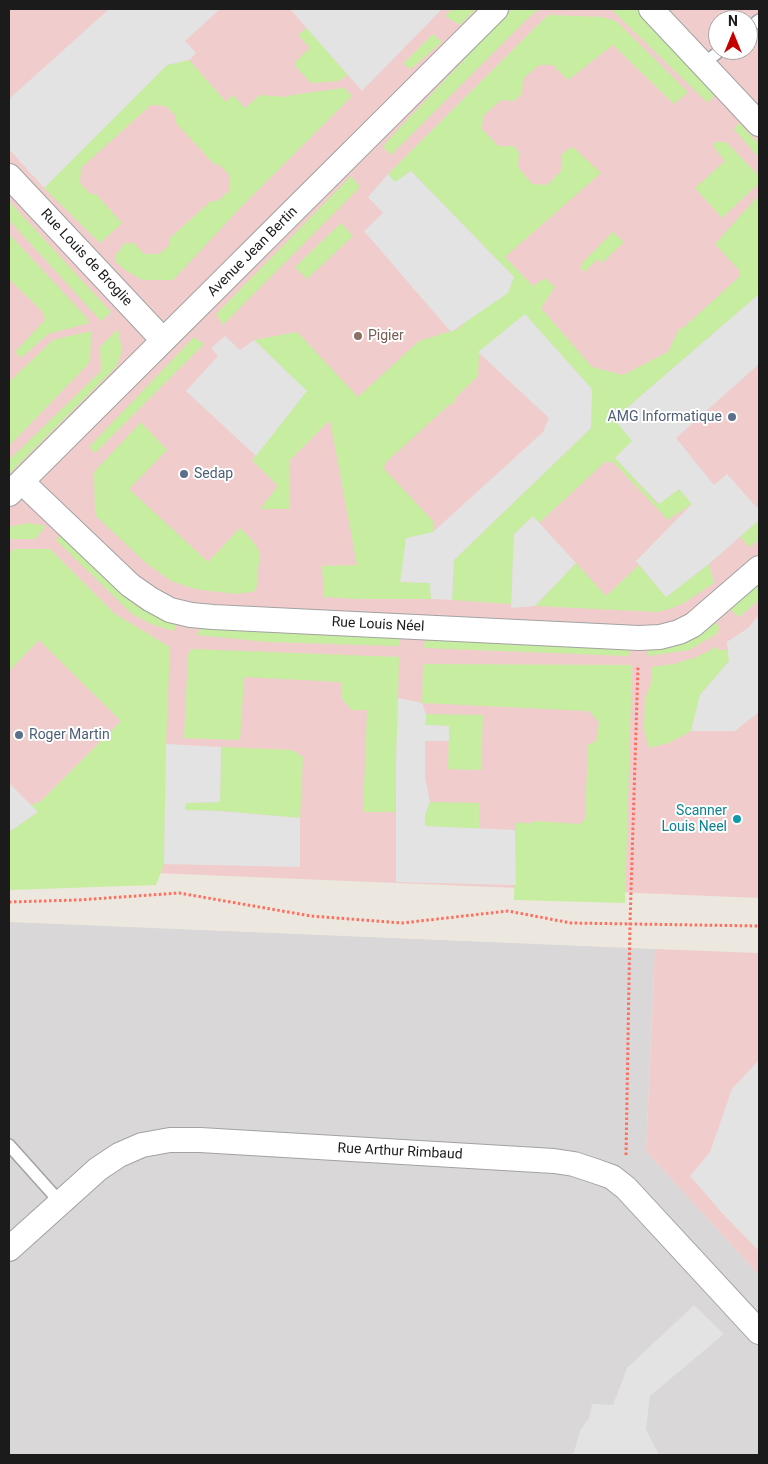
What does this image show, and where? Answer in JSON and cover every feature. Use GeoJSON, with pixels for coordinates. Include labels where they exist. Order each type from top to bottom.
{"type":"FeatureCollection","features":[{"type":"Feature","properties":{"kind":"street","name":"Avenue Jean Bertin"},"geometry":{"type":"LineString","coordinates":[[15,488],[496,9]]}},
{"type":"Feature","properties":{"kind":"street"},"geometry":{"type":"LineString","coordinates":[[651,9],[708,54]]}},
{"type":"Feature","properties":{"kind":"street"},"geometry":{"type":"LineString","coordinates":[[714,60],[759,124]]}},
{"type":"Feature","properties":{"kind":"street","name":"Rue Louis de Broglie"},"geometry":{"type":"LineString","coordinates":[[9,176],[164,340]]}},
{"type":"Feature","properties":{"kind":"street","name":"Rue Louis Néel"},"geometry":{"type":"LineString","coordinates":[[15,488],[130,585],[150,599],[177,612],[213,617],[639,638],[660,637],[679,632],[694,625],[759,568]]}},
{"type":"Feature","properties":{"kind":"street","name":"Rue Arthur Rimbaud"},"geometry":{"type":"LineString","coordinates":[[9,1249],[98,1168],[119,1155],[142,1145],[170,1140],[200,1140],[574,1164],[612,1177],[626,1188],[759,1332]]}},
{"type":"Feature","properties":{"kind":"lane"},"geometry":{"type":"LineString","coordinates":[[9,1145],[60,1202]]}},
{"type":"Feature","properties":{"kind":"path"},"geometry":{"type":"LineString","coordinates":[[626,1188],[630,923],[639,638]]}},
{"type":"Feature","properties":{"kind":"path"},"geometry":{"type":"LineString","coordinates":[[9,902],[78,900],[179,893],[311,916],[402,923],[508,910],[571,923],[759,926]]}},
{"type":"Feature","properties":{"kind":"shaded area"},"geometry":{"type":"Polygon","coordinates":[[[9,9],[759,9],[759,898],[9,867],[9,9]]]}},
{"type":"Feature","properties":{"kind":"shaded area"},"geometry":{"type":"Polygon","coordinates":[[[106,9],[220,9],[185,41],[196,53],[189,60],[167,65],[44,188],[9,149],[9,99],[108,10],[106,9]]]}},
{"type":"Feature","properties":{"kind":"shaded area"},"geometry":{"type":"Polygon","coordinates":[[[290,9],[442,9],[362,91],[290,9]]]}},
{"type":"Feature","properties":{"kind":"shaded area"},"geometry":{"type":"Polygon","coordinates":[[[411,171],[514,277],[508,293],[451,332],[364,231],[383,213],[368,197],[388,174],[395,182],[411,171]]]}},
{"type":"Feature","properties":{"kind":"shaded area"},"geometry":{"type":"Polygon","coordinates":[[[759,294],[759,364],[676,438],[714,485],[727,474],[759,510],[759,520],[709,564],[666,597],[636,561],[692,504],[679,489],[659,504],[615,458],[632,441],[614,419],[759,294]]]}},
{"type":"Feature","properties":{"kind":"shaded area"},"geometry":{"type":"Polygon","coordinates":[[[525,314],[592,389],[591,428],[454,560],[452,600],[431,599],[430,583],[400,582],[406,538],[433,532],[543,432],[549,418],[478,352],[525,314]]]}},
{"type":"Feature","properties":{"kind":"shaded area"},"geometry":{"type":"Polygon","coordinates":[[[225,336],[240,350],[254,340],[307,391],[256,456],[186,391],[218,356],[211,348],[225,336]]]}},
{"type":"Feature","properties":{"kind":"shaded area"},"geometry":{"type":"Polygon","coordinates":[[[533,516],[576,563],[535,606],[511,608],[514,534],[533,516]]]}},
{"type":"Feature","properties":{"kind":"shaded area"},"geometry":{"type":"Polygon","coordinates":[[[759,615],[759,712],[735,731],[691,731],[700,695],[729,661],[727,642],[748,628],[759,615]]]}},
{"type":"Feature","properties":{"kind":"shaded area"},"geometry":{"type":"Polygon","coordinates":[[[398,698],[422,703],[426,714],[425,725],[449,726],[449,741],[425,741],[425,777],[430,802],[425,815],[425,826],[515,830],[516,885],[396,882],[398,698]]]}},
{"type":"Feature","properties":{"kind":"shaded area"},"geometry":{"type":"Polygon","coordinates":[[[166,744],[221,747],[220,802],[186,803],[185,810],[221,811],[300,818],[300,867],[164,864],[166,744]]]}},
{"type":"Feature","properties":{"kind":"shaded area"},"geometry":{"type":"Polygon","coordinates":[[[9,783],[38,812],[9,832],[9,783]]]}},
{"type":"Feature","properties":{"kind":"shaded area"},"geometry":{"type":"Polygon","coordinates":[[[9,922],[655,949],[646,1151],[759,1275],[759,1455],[9,1455],[9,922]]]}},
{"type":"Feature","properties":{"kind":"shaded area"},"geometry":{"type":"Polygon","coordinates":[[[655,949],[759,953],[759,1275],[646,1151],[655,949]]]}},
{"type":"Feature","properties":{"kind":"shaded area"},"geometry":{"type":"Polygon","coordinates":[[[759,1060],[759,1251],[690,1176],[710,1152],[732,1089],[759,1060]]]}},
{"type":"Feature","properties":{"kind":"shaded area"},"geometry":{"type":"Polygon","coordinates":[[[694,1305],[724,1334],[650,1396],[646,1429],[659,1455],[571,1455],[574,1452],[580,1431],[589,1418],[592,1404],[613,1405],[627,1368],[694,1305]]]}},
{"type":"Feature","properties":{"kind":"green space"},"geometry":{"type":"Polygon","coordinates":[[[453,9],[476,9],[460,25],[445,16],[453,9]]]}},
{"type":"Feature","properties":{"kind":"green space"},"geometry":{"type":"Polygon","coordinates":[[[512,9],[539,9],[391,155],[383,147],[389,139],[512,9]]]}},
{"type":"Feature","properties":{"kind":"green space"},"geometry":{"type":"Polygon","coordinates":[[[611,9],[637,9],[717,92],[708,103],[611,9]]]}},
{"type":"Feature","properties":{"kind":"green space"},"geometry":{"type":"Polygon","coordinates":[[[548,15],[602,17],[616,21],[688,92],[674,104],[613,45],[568,80],[553,65],[539,65],[523,79],[522,94],[514,101],[501,100],[483,116],[482,129],[498,146],[513,146],[519,152],[518,167],[532,184],[547,185],[562,170],[562,154],[570,148],[574,148],[601,173],[505,257],[533,286],[545,278],[555,287],[541,308],[592,367],[623,375],[668,352],[679,329],[683,328],[739,277],[740,271],[715,244],[759,195],[759,294],[614,419],[633,441],[615,458],[658,504],[679,489],[692,504],[668,520],[613,462],[605,462],[539,523],[533,516],[514,534],[511,604],[452,600],[454,560],[591,428],[479,352],[478,376],[455,398],[454,404],[450,404],[385,463],[384,469],[433,521],[433,532],[400,582],[430,583],[431,599],[324,597],[322,566],[357,565],[330,420],[289,461],[290,509],[260,509],[278,486],[252,460],[306,391],[254,340],[297,332],[358,397],[419,341],[458,329],[514,277],[411,171],[395,183],[388,174],[548,15]]]}},
{"type":"Feature","properties":{"kind":"green space"},"geometry":{"type":"Polygon","coordinates":[[[307,28],[348,75],[339,81],[311,83],[295,66],[295,62],[310,48],[298,35],[307,28]]]}},
{"type":"Feature","properties":{"kind":"green space"},"geometry":{"type":"Polygon","coordinates":[[[433,34],[442,42],[411,69],[403,64],[433,34]]]}},
{"type":"Feature","properties":{"kind":"green space"},"geometry":{"type":"Polygon","coordinates":[[[189,60],[226,102],[233,95],[245,108],[260,95],[284,97],[344,88],[352,96],[240,208],[173,280],[142,280],[116,262],[115,256],[125,243],[134,243],[144,254],[159,254],[170,245],[170,238],[211,201],[218,201],[229,191],[230,176],[220,165],[214,164],[176,123],[176,116],[166,106],[151,105],[81,168],[80,183],[90,194],[96,194],[122,223],[100,243],[44,188],[167,65],[189,60]]]}},
{"type":"Feature","properties":{"kind":"green space"},"geometry":{"type":"Polygon","coordinates":[[[739,123],[759,144],[759,158],[734,129],[739,123]]]}},
{"type":"Feature","properties":{"kind":"green space"},"geometry":{"type":"Polygon","coordinates":[[[715,142],[726,142],[759,176],[759,183],[722,218],[695,188],[725,161],[713,146],[715,142]]]}},
{"type":"Feature","properties":{"kind":"green space"},"geometry":{"type":"Polygon","coordinates":[[[351,176],[360,187],[223,325],[216,314],[351,176]]]}},
{"type":"Feature","properties":{"kind":"green space"},"geometry":{"type":"Polygon","coordinates":[[[9,201],[111,312],[101,321],[9,220],[9,201]]]}},
{"type":"Feature","properties":{"kind":"green space"},"geometry":{"type":"Polygon","coordinates":[[[341,223],[353,236],[307,279],[295,267],[341,223]]]}},
{"type":"Feature","properties":{"kind":"green space"},"geometry":{"type":"Polygon","coordinates":[[[613,232],[624,242],[602,263],[598,259],[584,272],[580,267],[583,262],[613,232]]]}},
{"type":"Feature","properties":{"kind":"green space"},"geometry":{"type":"Polygon","coordinates":[[[9,234],[87,318],[89,323],[48,334],[21,358],[15,352],[45,320],[42,311],[9,279],[9,234]]]}},
{"type":"Feature","properties":{"kind":"green space"},"geometry":{"type":"Polygon","coordinates":[[[118,329],[122,351],[116,367],[9,474],[9,460],[101,371],[100,347],[118,329]]]}},
{"type":"Feature","properties":{"kind":"green space"},"geometry":{"type":"Polygon","coordinates":[[[91,331],[90,362],[9,446],[9,382],[53,340],[91,331]]]}},
{"type":"Feature","properties":{"kind":"green space"},"geometry":{"type":"Polygon","coordinates":[[[194,337],[204,344],[95,453],[89,447],[194,337]]]}},
{"type":"Feature","properties":{"kind":"green space"},"geometry":{"type":"Polygon","coordinates":[[[141,422],[167,450],[129,489],[208,562],[240,528],[252,540],[260,552],[256,591],[237,594],[210,591],[195,589],[171,581],[146,563],[95,515],[94,472],[141,422]]]}},
{"type":"Feature","properties":{"kind":"green space"},"geometry":{"type":"Polygon","coordinates":[[[759,518],[759,539],[750,547],[740,537],[759,518]]]}},
{"type":"Feature","properties":{"kind":"green space"},"geometry":{"type":"Polygon","coordinates":[[[28,523],[46,526],[35,539],[9,539],[9,527],[28,523]]]}},
{"type":"Feature","properties":{"kind":"green space"},"geometry":{"type":"Polygon","coordinates":[[[61,534],[136,606],[177,623],[174,631],[151,624],[132,614],[56,540],[61,534]]]}},
{"type":"Feature","properties":{"kind":"green space"},"geometry":{"type":"Polygon","coordinates":[[[14,549],[50,549],[115,614],[170,647],[164,864],[156,885],[9,890],[9,832],[38,812],[31,805],[40,802],[121,721],[39,640],[9,671],[9,554],[14,549]]]}},
{"type":"Feature","properties":{"kind":"green space"},"geometry":{"type":"Polygon","coordinates":[[[576,563],[606,596],[639,565],[666,597],[709,564],[714,583],[684,603],[658,612],[535,606],[576,563]]]}},
{"type":"Feature","properties":{"kind":"green space"},"geometry":{"type":"Polygon","coordinates":[[[759,584],[759,600],[739,617],[730,609],[759,584]]]}},
{"type":"Feature","properties":{"kind":"green space"},"geometry":{"type":"Polygon","coordinates":[[[715,621],[719,627],[718,633],[689,650],[648,656],[646,649],[715,621]]]}},
{"type":"Feature","properties":{"kind":"green space"},"geometry":{"type":"Polygon","coordinates":[[[201,627],[400,638],[399,646],[268,642],[197,635],[201,627]]]}},
{"type":"Feature","properties":{"kind":"green space"},"geometry":{"type":"Polygon","coordinates":[[[425,640],[629,648],[629,656],[424,648],[425,640]]]}},
{"type":"Feature","properties":{"kind":"green space"},"geometry":{"type":"Polygon","coordinates":[[[716,647],[719,650],[728,650],[729,661],[700,695],[691,731],[669,743],[649,748],[644,729],[645,699],[652,680],[652,667],[674,664],[697,657],[716,647]]]}},
{"type":"Feature","properties":{"kind":"green space"},"geometry":{"type":"Polygon","coordinates":[[[191,649],[399,657],[395,812],[363,812],[367,710],[352,710],[341,698],[341,682],[244,677],[240,740],[184,738],[188,655],[191,649]]]}},
{"type":"Feature","properties":{"kind":"green space"},"geometry":{"type":"Polygon","coordinates":[[[423,664],[632,665],[625,903],[514,900],[516,823],[534,823],[534,821],[580,824],[585,819],[588,745],[596,741],[599,722],[589,711],[422,703],[423,664]]]}},
{"type":"Feature","properties":{"kind":"green space"},"geometry":{"type":"Polygon","coordinates":[[[426,714],[483,715],[481,770],[448,769],[449,726],[425,725],[426,714]]]}},
{"type":"Feature","properties":{"kind":"green space"},"geometry":{"type":"Polygon","coordinates":[[[221,747],[292,750],[303,757],[300,818],[221,811],[185,810],[186,803],[220,802],[221,747]]]}},
{"type":"Feature","properties":{"kind":"green space"},"geometry":{"type":"Polygon","coordinates":[[[430,802],[479,803],[479,829],[425,826],[425,815],[430,802]]]}},
{"type":"Feature","properties":{"kind":"place","name":"Pigier"},"geometry":{"type":"Point","coordinates":[358,336]}},
{"type":"Feature","properties":{"kind":"place","name":"AMG Informatique"},"geometry":{"type":"Point","coordinates":[732,417]}},
{"type":"Feature","properties":{"kind":"place","name":"Sedap"},"geometry":{"type":"Point","coordinates":[184,474]}},
{"type":"Feature","properties":{"kind":"place","name":"Roger Martin"},"geometry":{"type":"Point","coordinates":[19,735]}},
{"type":"Feature","properties":{"kind":"place","name":"Scanner Louis Neel"},"geometry":{"type":"Point","coordinates":[737,819]}}]}
